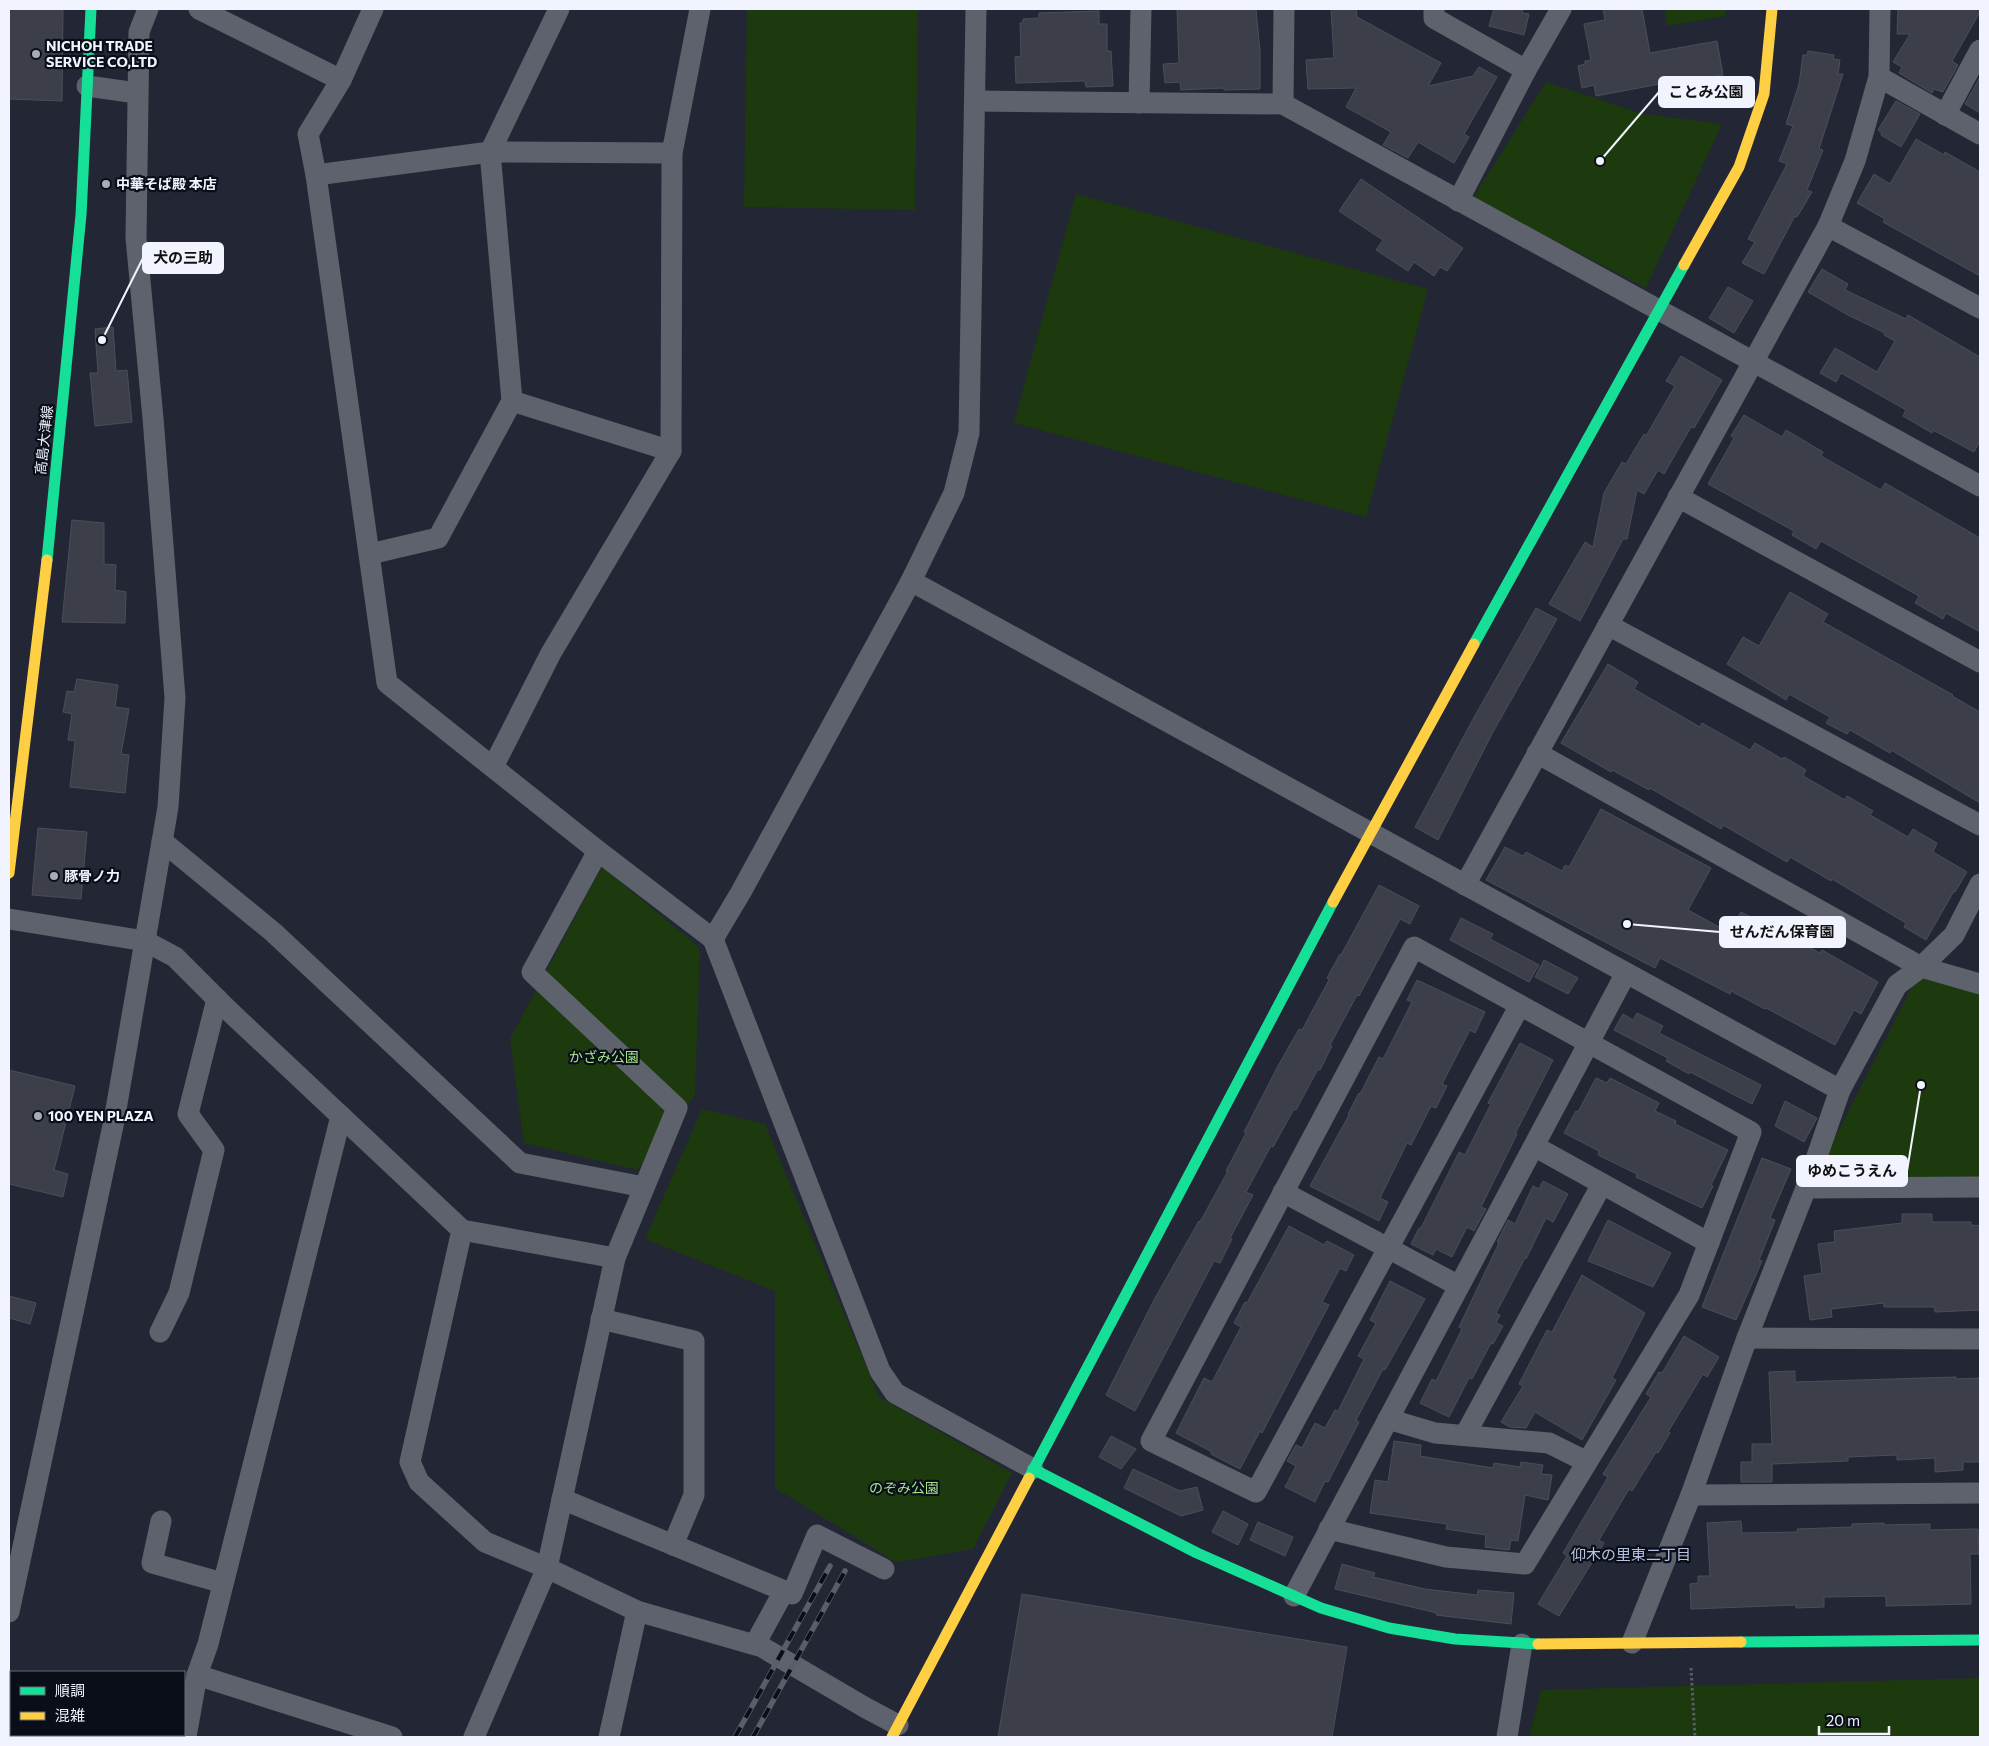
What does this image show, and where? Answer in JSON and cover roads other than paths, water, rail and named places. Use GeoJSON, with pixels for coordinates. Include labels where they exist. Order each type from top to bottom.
{"type":"FeatureCollection","features":[{"type":"Feature","properties":{"kind":"street","name":"高島大津線"},"geometry":{"type":"LineString","coordinates":[[9,873],[49,546],[80,215],[91,9]]}},
{"type":"Feature","properties":{"kind":"street"},"geometry":{"type":"LineString","coordinates":[[9,1612],[114,1121],[168,807],[175,698],[153,418],[136,238],[139,32],[148,9]]}},
{"type":"Feature","properties":{"kind":"street"},"geometry":{"type":"LineString","coordinates":[[199,9],[234,18],[341,80]]}},
{"type":"Feature","properties":{"kind":"street"},"geometry":{"type":"LineString","coordinates":[[373,9],[341,80],[308,134],[316,174],[387,683],[598,851],[714,939],[880,1371],[895,1393],[1033,1469],[1196,1553],[1321,1608],[1389,1628],[1455,1639],[1522,1644],[1980,1640]]}},
{"type":"Feature","properties":{"kind":"street"},"geometry":{"type":"LineString","coordinates":[[370,554],[438,538],[512,401],[490,152],[559,9]]}},
{"type":"Feature","properties":{"kind":"street"},"geometry":{"type":"LineString","coordinates":[[493,767],[551,653],[671,451],[672,153],[700,9]]}},
{"type":"Feature","properties":{"kind":"street"},"geometry":{"type":"LineString","coordinates":[[714,939],[912,581],[954,494],[970,432],[976,9]]}},
{"type":"Feature","properties":{"kind":"street"},"geometry":{"type":"LineString","coordinates":[[1139,103],[1141,9]]}},
{"type":"Feature","properties":{"kind":"street"},"geometry":{"type":"LineString","coordinates":[[1283,104],[1284,9]]}},
{"type":"Feature","properties":{"kind":"street"},"geometry":{"type":"LineString","coordinates":[[1434,9],[1434,18],[1526,70]]}},
{"type":"Feature","properties":{"kind":"street"},"geometry":{"type":"LineString","coordinates":[[1458,200],[1526,70],[1561,9]]}},
{"type":"Feature","properties":{"kind":"street"},"geometry":{"type":"LineString","coordinates":[[462,1230],[410,1462],[419,1482],[485,1542],[547,1568],[637,1611],[759,1645],[866,1708],[895,1731],[1317,931],[1372,834],[1568,472],[1739,167],[1764,94],[1772,9]]}},
{"type":"Feature","properties":{"kind":"street"},"geometry":{"type":"LineString","coordinates":[[1465,885],[1828,226],[1855,162],[1879,77],[1880,9]]}},
{"type":"Feature","properties":{"kind":"street"},"geometry":{"type":"LineString","coordinates":[[1945,115],[1980,50]]}},
{"type":"Feature","properties":{"kind":"street"},"geometry":{"type":"LineString","coordinates":[[1879,77],[1980,134]]}},
{"type":"Feature","properties":{"kind":"street"},"geometry":{"type":"LineString","coordinates":[[87,86],[138,93]]}},
{"type":"Feature","properties":{"kind":"street"},"geometry":{"type":"LineString","coordinates":[[974,101],[1283,104],[1980,486]]}},
{"type":"Feature","properties":{"kind":"street"},"geometry":{"type":"LineString","coordinates":[[316,174],[490,152],[672,153]]}},
{"type":"Feature","properties":{"kind":"street"},"geometry":{"type":"LineString","coordinates":[[1828,226],[1980,308]]}},
{"type":"Feature","properties":{"kind":"street"},"geometry":{"type":"LineString","coordinates":[[512,401],[671,451]]}},
{"type":"Feature","properties":{"kind":"street"},"geometry":{"type":"LineString","coordinates":[[1678,497],[1980,662]]}},
{"type":"Feature","properties":{"kind":"street"},"geometry":{"type":"LineString","coordinates":[[912,581],[1840,1090]]}},
{"type":"Feature","properties":{"kind":"street"},"geometry":{"type":"LineString","coordinates":[[1608,625],[1980,825]]}},
{"type":"Feature","properties":{"kind":"street"},"geometry":{"type":"LineString","coordinates":[[1537,753],[1921,967],[1980,984]]}},
{"type":"Feature","properties":{"kind":"street"},"geometry":{"type":"LineString","coordinates":[[162,841],[273,932],[520,1162],[644,1187]]}},
{"type":"Feature","properties":{"kind":"street"},"geometry":{"type":"LineString","coordinates":[[474,1737],[547,1568],[614,1258],[677,1108],[532,972],[598,851]]}},
{"type":"Feature","properties":{"kind":"street"},"geometry":{"type":"LineString","coordinates":[[1632,1642],[1691,1495],[1748,1338],[1806,1188],[1840,1090],[1897,985],[1921,967],[1954,936],[1980,884]]}},
{"type":"Feature","properties":{"kind":"street"},"geometry":{"type":"LineString","coordinates":[[9,919],[145,941],[175,957],[462,1230],[614,1258]]}},
{"type":"Feature","properties":{"kind":"street"},"geometry":{"type":"LineString","coordinates":[[1329,1529],[1446,1557],[1525,1564],[1689,1295],[1751,1132],[1520,1005],[1414,947],[1151,1441],[1256,1492],[1520,1005]]}},
{"type":"Feature","properties":{"kind":"street"},"geometry":{"type":"LineString","coordinates":[[1294,1596],[1626,973]]}},
{"type":"Feature","properties":{"kind":"street"},"geometry":{"type":"LineString","coordinates":[[160,1332],[179,1293],[214,1150],[188,1114],[217,999]]}},
{"type":"Feature","properties":{"kind":"street"},"geometry":{"type":"LineString","coordinates":[[186,1737],[197,1675],[208,1644],[341,1116]]}},
{"type":"Feature","properties":{"kind":"street"},"geometry":{"type":"LineString","coordinates":[[1534,1146],[1708,1243]]}},
{"type":"Feature","properties":{"kind":"street"},"geometry":{"type":"LineString","coordinates":[[1465,1435],[1602,1184]]}},
{"type":"Feature","properties":{"kind":"street"},"geometry":{"type":"LineString","coordinates":[[1806,1188],[1980,1187]]}},
{"type":"Feature","properties":{"kind":"street"},"geometry":{"type":"LineString","coordinates":[[1283,1192],[1459,1286]]}},
{"type":"Feature","properties":{"kind":"street"},"geometry":{"type":"LineString","coordinates":[[601,1319],[694,1341],[694,1495],[673,1545]]}},
{"type":"Feature","properties":{"kind":"street"},"geometry":{"type":"LineString","coordinates":[[1748,1338],[1980,1339]]}},
{"type":"Feature","properties":{"kind":"street"},"geometry":{"type":"LineString","coordinates":[[1388,1419],[1435,1433],[1549,1443],[1587,1462]]}},
{"type":"Feature","properties":{"kind":"street"},"geometry":{"type":"LineString","coordinates":[[1691,1495],[1980,1493]]}},
{"type":"Feature","properties":{"kind":"street"},"geometry":{"type":"LineString","coordinates":[[562,1499],[792,1594],[817,1535],[884,1569]]}},
{"type":"Feature","properties":{"kind":"street"},"geometry":{"type":"LineString","coordinates":[[161,1521],[152,1563],[223,1583]]}},
{"type":"Feature","properties":{"kind":"street"},"geometry":{"type":"LineString","coordinates":[[759,1645],[784,1590]]}},
{"type":"Feature","properties":{"kind":"street"},"geometry":{"type":"LineString","coordinates":[[609,1737],[637,1611]]}},
{"type":"Feature","properties":{"kind":"street"},"geometry":{"type":"LineString","coordinates":[[1508,1737],[1522,1644]]}},
{"type":"Feature","properties":{"kind":"street"},"geometry":{"type":"LineString","coordinates":[[197,1675],[392,1737]]}},
{"type":"Feature","properties":{"kind":"railway"},"geometry":{"type":"LineString","coordinates":[[735,1737],[830,1566]]}},
{"type":"Feature","properties":{"kind":"railway"},"geometry":{"type":"LineString","coordinates":[[753,1737],[845,1571]]}},
{"type":"Feature","properties":{"kind":"place","name":"NICHOH TRADE SERVICE CO,LTD"},"geometry":{"type":"Point","coordinates":[36,54]}},
{"type":"Feature","properties":{"kind":"place","name":"ことみ公園"},"geometry":{"type":"Point","coordinates":[1600,161]}},
{"type":"Feature","properties":{"kind":"place","name":"中華そば殿 本店"},"geometry":{"type":"Point","coordinates":[106,184]}},
{"type":"Feature","properties":{"kind":"place","name":"犬の三助"},"geometry":{"type":"Point","coordinates":[102,340]}},
{"type":"Feature","properties":{"kind":"place","name":"豚骨ノ力"},"geometry":{"type":"Point","coordinates":[54,876]}},
{"type":"Feature","properties":{"kind":"place","name":"せんだん保育園"},"geometry":{"type":"Point","coordinates":[1627,924]}},
{"type":"Feature","properties":{"kind":"place","name":"ゆめこうえん"},"geometry":{"type":"Point","coordinates":[1921,1085]}},
{"type":"Feature","properties":{"kind":"place","name":"100 YEN PLAZA"},"geometry":{"type":"Point","coordinates":[38,1116]}},
{"type":"Feature","properties":{"kind":"district","name":"仰木の里東二丁目"},"geometry":{"type":"Point","coordinates":[1631,1555]}},
{"type":"Feature","properties":{"kind":"park label","name":"かざみ公園"},"geometry":{"type":"Point","coordinates":[604,1057]}},
{"type":"Feature","properties":{"kind":"park label","name":"のぞみ公園"},"geometry":{"type":"Point","coordinates":[904,1488]}}]}
